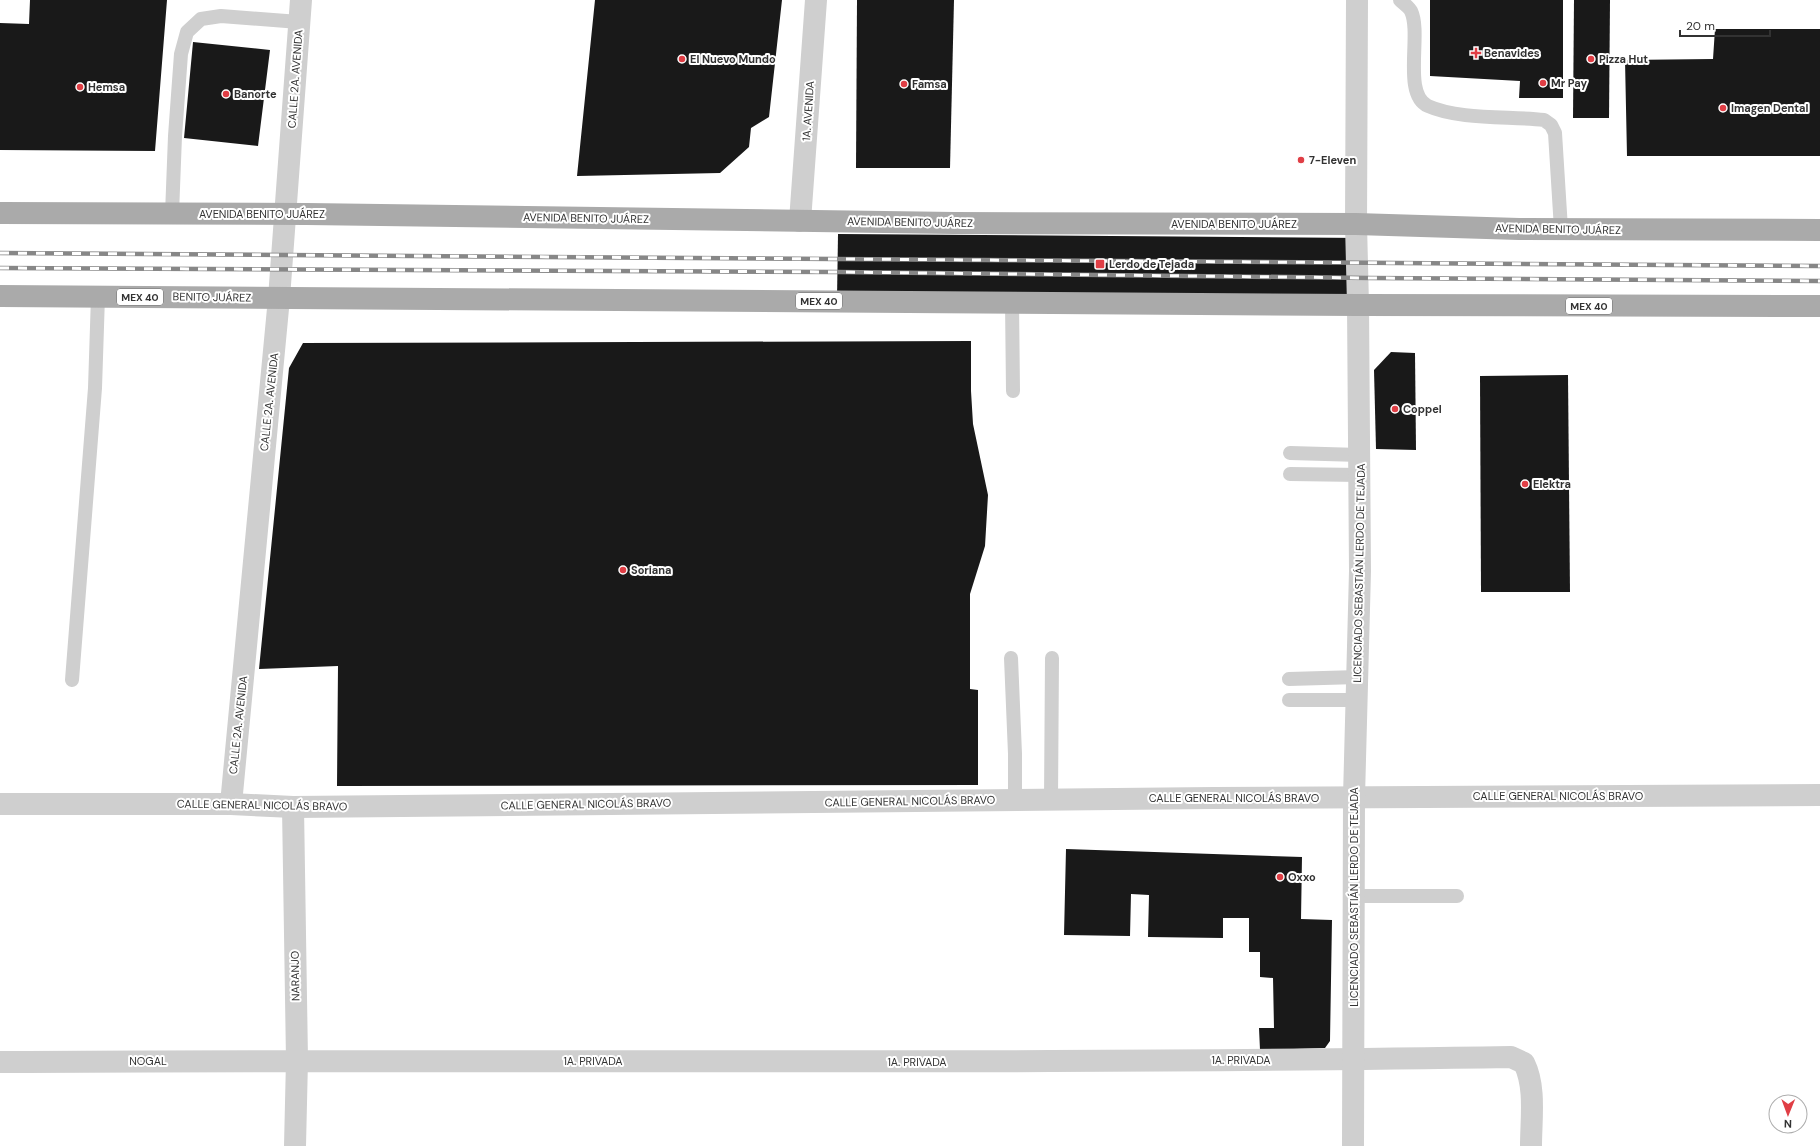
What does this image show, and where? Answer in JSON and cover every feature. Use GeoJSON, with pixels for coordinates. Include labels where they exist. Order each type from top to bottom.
{"type":"FeatureCollection","features":[{"type":"Feature","properties":{"kind":"main road","name":"AVENIDA BENITO JUÁREZ"},"geometry":{"type":"LineString","coordinates":[[0,213],[286,214],[954,223],[1356,224],[1561,229],[1820,230]]}},
{"type":"Feature","properties":{"kind":"main road","name":"BENITO JUÁREZ"},"geometry":{"type":"LineString","coordinates":[[0,296],[279,298]]}},
{"type":"Feature","properties":{"kind":"main road","name":"MEX 40"},"geometry":{"type":"LineString","coordinates":[[279,298],[1358,305],[1820,306]]}},
{"type":"Feature","properties":{"kind":"street","name":"CALLE 2A. AVENIDA"},"geometry":{"type":"LineString","coordinates":[[230,804],[279,298],[301,0]]}},
{"type":"Feature","properties":{"kind":"street","name":"1A. AVENIDA"},"geometry":{"type":"LineString","coordinates":[[800,221],[816,0]]}},
{"type":"Feature","properties":{"kind":"street","name":"LICENCIADO SEBASTIÁN LERDO DE TEJADA"},"geometry":{"type":"LineString","coordinates":[[1353,1146],[1354,797],[1358,677],[1360,465],[1356,224],[1357,0]]}},
{"type":"Feature","properties":{"kind":"street","name":"CALLE GENERAL NICOLÁS BRAVO"},"geometry":{"type":"LineString","coordinates":[[0,804],[230,804],[293,807],[1354,797],[1820,795]]}},
{"type":"Feature","properties":{"kind":"street","name":"NARANJO"},"geometry":{"type":"LineString","coordinates":[[293,807],[297,1060],[295,1146]]}},
{"type":"Feature","properties":{"kind":"street","name":"1A. PRIVADA"},"geometry":{"type":"LineString","coordinates":[[297,1060],[827,1062],[1354,1060],[1511,1057],[1524,1063],[1529,1073],[1531,1086],[1531,1146]]}},
{"type":"Feature","properties":{"kind":"street","name":"NOGAL"},"geometry":{"type":"LineString","coordinates":[[0,1062],[297,1060]]}},
{"type":"Feature","properties":{"kind":"lane"},"geometry":{"type":"LineString","coordinates":[[1400,0],[1410,9],[1414,20],[1415,81],[1417,96],[1427,106],[1440,110],[1470,115],[1544,120],[1551,125],[1554,133],[1561,229]]}},
{"type":"Feature","properties":{"kind":"lane"},"geometry":{"type":"LineString","coordinates":[[172,214],[180,61],[187,32],[201,19],[221,16],[299,22]]}},
{"type":"Feature","properties":{"kind":"lane"},"geometry":{"type":"LineString","coordinates":[[72,680],[95,388],[98,296]]}},
{"type":"Feature","properties":{"kind":"lane"},"geometry":{"type":"LineString","coordinates":[[1012,302],[1013,391]]}},
{"type":"Feature","properties":{"kind":"lane"},"geometry":{"type":"LineString","coordinates":[[1290,453],[1360,465]]}},
{"type":"Feature","properties":{"kind":"lane"},"geometry":{"type":"LineString","coordinates":[[1290,474],[1360,465]]}},
{"type":"Feature","properties":{"kind":"lane"},"geometry":{"type":"LineString","coordinates":[[1010,658],[1015,754],[1015,800]]}},
{"type":"Feature","properties":{"kind":"lane"},"geometry":{"type":"LineString","coordinates":[[1051,800],[1052,658]]}},
{"type":"Feature","properties":{"kind":"lane"},"geometry":{"type":"LineString","coordinates":[[1289,679],[1358,677]]}},
{"type":"Feature","properties":{"kind":"lane"},"geometry":{"type":"LineString","coordinates":[[1289,700],[1357,700]]}},
{"type":"Feature","properties":{"kind":"lane"},"geometry":{"type":"LineString","coordinates":[[1354,896],[1457,896]]}},
{"type":"Feature","properties":{"kind":"building","name":"Hemsa"},"geometry":{"type":"Polygon","coordinates":[[[30,0],[167,0],[155,151],[0,150],[0,23],[29,24],[30,0]]]}},
{"type":"Feature","properties":{"kind":"building","name":"El Nuevo Mundo"},"geometry":{"type":"Polygon","coordinates":[[[595,0],[782,0],[769,117],[751,128],[749,147],[720,173],[577,176],[595,0]]]}},
{"type":"Feature","properties":{"kind":"building","name":"Famsa"},"geometry":{"type":"Polygon","coordinates":[[[857,0],[954,0],[950,168],[856,168],[857,0]]]}},
{"type":"Feature","properties":{"kind":"building"},"geometry":{"type":"Polygon","coordinates":[[[1430,0],[1563,0],[1563,98],[1519,98],[1520,81],[1430,76],[1430,0]]]}},
{"type":"Feature","properties":{"kind":"building","name":"Pizza Hut"},"geometry":{"type":"Polygon","coordinates":[[[1574,0],[1610,0],[1609,118],[1573,118],[1574,0]]]}},
{"type":"Feature","properties":{"kind":"building","name":"Imagen Dental"},"geometry":{"type":"Polygon","coordinates":[[[1715,29],[1820,29],[1820,156],[1627,156],[1625,60],[1713,59],[1715,29]]]}},
{"type":"Feature","properties":{"kind":"building","name":"Banorte"},"geometry":{"type":"Polygon","coordinates":[[[193,42],[270,50],[258,146],[184,138],[193,42]]]}},
{"type":"Feature","properties":{"kind":"building"},"geometry":{"type":"Polygon","coordinates":[[[838,234],[1364,238],[1364,302],[837,298],[838,234]]]}},
{"type":"Feature","properties":{"kind":"building","name":"Soriana"},"geometry":{"type":"Polygon","coordinates":[[[971,341],[971,391],[973,424],[988,495],[985,546],[970,594],[970,689],[978,690],[978,785],[337,786],[338,666],[259,669],[289,368],[303,343],[971,341]]]}},
{"type":"Feature","properties":{"kind":"building","name":"Coppel"},"geometry":{"type":"Polygon","coordinates":[[[1391,352],[1415,353],[1416,450],[1376,449],[1374,370],[1391,352]]]}},
{"type":"Feature","properties":{"kind":"building","name":"Elektra"},"geometry":{"type":"Polygon","coordinates":[[[1568,375],[1570,592],[1481,592],[1480,376],[1568,375]]]}},
{"type":"Feature","properties":{"kind":"building"},"geometry":{"type":"Polygon","coordinates":[[[1066,849],[1302,857],[1301,919],[1332,920],[1330,1041],[1325,1048],[1260,1050],[1259,1028],[1274,1028],[1273,978],[1260,977],[1260,952],[1249,952],[1249,918],[1223,918],[1223,938],[1148,937],[1149,895],[1131,894],[1130,936],[1064,935],[1066,849]]]}},
{"type":"Feature","properties":{"kind":"railway"},"geometry":{"type":"LineString","coordinates":[[0,253],[1820,266]]}},
{"type":"Feature","properties":{"kind":"railway"},"geometry":{"type":"LineString","coordinates":[[0,268],[839,272],[1820,281]]}},
{"type":"Feature","properties":{"kind":"place","name":"Benavides"},"geometry":{"type":"Point","coordinates":[1476,53]}},
{"type":"Feature","properties":{"kind":"place","name":"El Nuevo Mundo"},"geometry":{"type":"Point","coordinates":[682,59]}},
{"type":"Feature","properties":{"kind":"place","name":"Pizza Hut"},"geometry":{"type":"Point","coordinates":[1591,59]}},
{"type":"Feature","properties":{"kind":"place","name":"Mr Pay"},"geometry":{"type":"Point","coordinates":[1543,83]}},
{"type":"Feature","properties":{"kind":"place","name":"Famsa"},"geometry":{"type":"Point","coordinates":[904,84]}},
{"type":"Feature","properties":{"kind":"place","name":"Hemsa"},"geometry":{"type":"Point","coordinates":[80,87]}},
{"type":"Feature","properties":{"kind":"place","name":"Banorte"},"geometry":{"type":"Point","coordinates":[226,94]}},
{"type":"Feature","properties":{"kind":"place","name":"Imagen Dental"},"geometry":{"type":"Point","coordinates":[1723,108]}},
{"type":"Feature","properties":{"kind":"place","name":"7-Eleven"},"geometry":{"type":"Point","coordinates":[1301,160]}},
{"type":"Feature","properties":{"kind":"place","name":"Lerdo de Tejada"},"geometry":{"type":"Point","coordinates":[1100,264]}},
{"type":"Feature","properties":{"kind":"place","name":"Coppel"},"geometry":{"type":"Point","coordinates":[1395,409]}},
{"type":"Feature","properties":{"kind":"place","name":"Elektra"},"geometry":{"type":"Point","coordinates":[1525,484]}},
{"type":"Feature","properties":{"kind":"place","name":"Soriana"},"geometry":{"type":"Point","coordinates":[623,570]}},
{"type":"Feature","properties":{"kind":"place","name":"Oxxo"},"geometry":{"type":"Point","coordinates":[1280,877]}}]}
